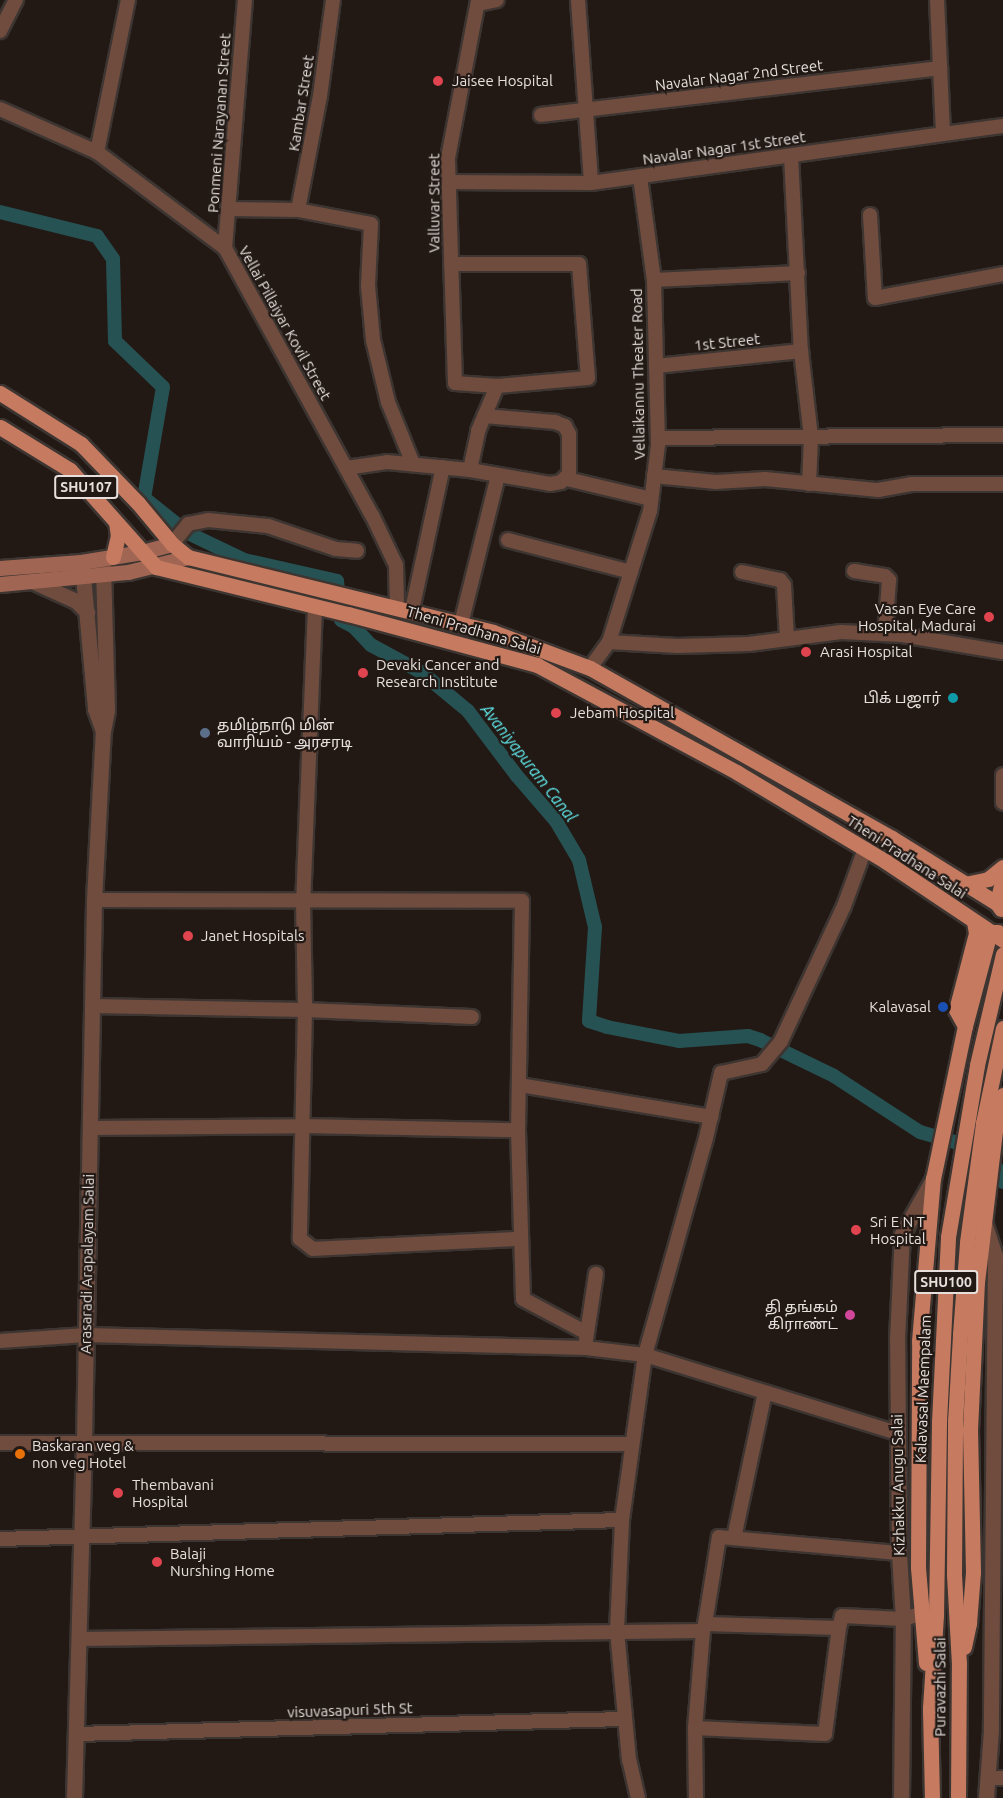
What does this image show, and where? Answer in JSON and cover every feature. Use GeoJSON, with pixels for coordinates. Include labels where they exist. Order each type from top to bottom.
{"type":"FeatureCollection","features":[{"type":"Feature","properties":{"kind":"main road","name":"SHU107"},"geometry":{"type":"LineString","coordinates":[[0,393],[81,444],[138,503],[172,544]]}},
{"type":"Feature","properties":{"kind":"main road","name":"SHU107"},"geometry":{"type":"LineString","coordinates":[[0,427],[70,470],[156,567]]}},
{"type":"Feature","properties":{"kind":"main road"},"geometry":{"type":"LineString","coordinates":[[43,452],[60,430]]}},
{"type":"Feature","properties":{"kind":"main road"},"geometry":{"type":"LineString","coordinates":[[108,557],[118,536],[115,520]]}},
{"type":"Feature","properties":{"kind":"main road"},"geometry":{"type":"LineString","coordinates":[[0,568],[81,562],[142,552],[172,544],[188,556]]}},
{"type":"Feature","properties":{"kind":"main road"},"geometry":{"type":"LineString","coordinates":[[0,584],[128,572],[156,567],[188,556]]}},
{"type":"Feature","properties":{"kind":"main road","name":"Theni Pradhana Salai"},"geometry":{"type":"LineString","coordinates":[[188,556],[338,594],[405,608],[555,653],[590,668],[892,838],[1001,907]]}},
{"type":"Feature","properties":{"kind":"main road","name":"Theni Pradhana Salai"},"geometry":{"type":"LineString","coordinates":[[156,567],[348,614],[537,665],[738,773],[865,849],[974,922],[999,935]]}},
{"type":"Feature","properties":{"kind":"main road"},"geometry":{"type":"LineString","coordinates":[[964,884],[988,879],[1003,867]]}},
{"type":"Feature","properties":{"kind":"main road"},"geometry":{"type":"LineString","coordinates":[[1001,907],[1003,878]]}},
{"type":"Feature","properties":{"kind":"main road"},"geometry":{"type":"LineString","coordinates":[[965,1026],[956,1010],[976,933],[974,922]]}},
{"type":"Feature","properties":{"kind":"main road"},"geometry":{"type":"LineString","coordinates":[[929,1615],[918,1567],[920,1341],[933,1179],[965,1026],[999,935]]}},
{"type":"Feature","properties":{"kind":"main road","name":"Kalavasal Maempalam"},"geometry":{"type":"LineString","coordinates":[[929,1615],[948,1237],[977,1065],[1003,954]]}},
{"type":"Feature","properties":{"kind":"main road","name":"Puravazhi Salai"},"geometry":{"type":"LineString","coordinates":[[958,1798],[959,1664],[954,1575],[956,1422],[967,1242],[983,1123],[1003,1028]]}},
{"type":"Feature","properties":{"kind":"main road"},"geometry":{"type":"LineString","coordinates":[[959,1664],[969,1623],[973,1572],[972,1358],[984,1222],[994,1154],[995,1130],[1003,1095]]}},
{"type":"Feature","properties":{"kind":"main road","name":"Puravazhi Salai"},"geometry":{"type":"LineString","coordinates":[[929,1615],[932,1798]]}},
{"type":"Feature","properties":{"kind":"street"},"geometry":{"type":"LineString","coordinates":[[0,31],[16,0]]}},
{"type":"Feature","properties":{"kind":"street"},"geometry":{"type":"LineString","coordinates":[[97,152],[128,0]]}},
{"type":"Feature","properties":{"kind":"street","name":"Ponmeni Narayanan Street"},"geometry":{"type":"LineString","coordinates":[[225,248],[245,0]]}},
{"type":"Feature","properties":{"kind":"street","name":"Kambar Street"},"geometry":{"type":"LineString","coordinates":[[298,210],[320,96],[333,0]]}},
{"type":"Feature","properties":{"kind":"street"},"geometry":{"type":"LineString","coordinates":[[478,2],[497,0]]}},
{"type":"Feature","properties":{"kind":"street"},"geometry":{"type":"LineString","coordinates":[[578,0],[584,110],[591,183]]}},
{"type":"Feature","properties":{"kind":"street"},"geometry":{"type":"LineString","coordinates":[[937,0],[943,134]]}},
{"type":"Feature","properties":{"kind":"street","name":"Valluvar Street"},"geometry":{"type":"LineString","coordinates":[[478,2],[448,158],[455,383],[497,386]]}},
{"type":"Feature","properties":{"kind":"street","name":"Navalar Nagar 2nd Street"},"geometry":{"type":"LineString","coordinates":[[541,115],[940,68]]}},
{"type":"Feature","properties":{"kind":"street","name":"Vellai Pillaiyar Kovil Street"},"geometry":{"type":"LineString","coordinates":[[0,109],[15,118],[97,152],[225,248],[346,468],[396,565],[405,608]]}},
{"type":"Feature","properties":{"kind":"street","name":"Navalar Nagar 1st Street"},"geometry":{"type":"LineString","coordinates":[[448,182],[591,183],[1003,126]]}},
{"type":"Feature","properties":{"kind":"street"},"geometry":{"type":"LineString","coordinates":[[790,156],[801,351],[811,436],[809,484]]}},
{"type":"Feature","properties":{"kind":"street"},"geometry":{"type":"LineString","coordinates":[[640,177],[654,280]]}},
{"type":"Feature","properties":{"kind":"street"},"geometry":{"type":"LineString","coordinates":[[229,209],[298,210],[371,224],[368,286],[373,340],[388,402],[413,464]]}},
{"type":"Feature","properties":{"kind":"street"},"geometry":{"type":"LineString","coordinates":[[870,215],[875,298],[1003,274]]}},
{"type":"Feature","properties":{"kind":"street"},"geometry":{"type":"LineString","coordinates":[[451,264],[579,264],[588,378],[497,386],[478,431],[470,470]]}},
{"type":"Feature","properties":{"kind":"street","name":"Vellaikannu Theater Road"},"geometry":{"type":"LineString","coordinates":[[590,668],[609,642],[651,500],[658,438],[654,280],[798,273]]}},
{"type":"Feature","properties":{"kind":"street","name":"1st Street"},"geometry":{"type":"LineString","coordinates":[[656,366],[801,351]]}},
{"type":"Feature","properties":{"kind":"street"},"geometry":{"type":"LineString","coordinates":[[484,416],[555,422],[565,426],[569,434],[567,479]]}},
{"type":"Feature","properties":{"kind":"street"},"geometry":{"type":"LineString","coordinates":[[658,438],[1003,435]]}},
{"type":"Feature","properties":{"kind":"street"},"geometry":{"type":"LineString","coordinates":[[346,468],[387,462],[470,470],[550,484],[567,479],[651,500]]}},
{"type":"Feature","properties":{"kind":"street"},"geometry":{"type":"LineString","coordinates":[[405,608],[443,467]]}},
{"type":"Feature","properties":{"kind":"street"},"geometry":{"type":"LineString","coordinates":[[462,624],[498,476]]}},
{"type":"Feature","properties":{"kind":"street"},"geometry":{"type":"LineString","coordinates":[[654,476],[716,482],[765,479],[878,490],[912,484],[1003,484]]}},
{"type":"Feature","properties":{"kind":"street"},"geometry":{"type":"LineString","coordinates":[[172,544],[185,527],[208,520],[268,526],[336,549],[357,551]]}},
{"type":"Feature","properties":{"kind":"street"},"geometry":{"type":"LineString","coordinates":[[508,540],[631,572]]}},
{"type":"Feature","properties":{"kind":"street","name":"Arasaradi Arapalayam Salai"},"geometry":{"type":"LineString","coordinates":[[74,1798],[82,1537],[94,900],[103,731],[107,710],[104,574],[108,557]]}},
{"type":"Feature","properties":{"kind":"street","name":"Arasaradi Arapalayam Salai"},"geometry":{"type":"LineString","coordinates":[[81,562],[95,709],[103,731]]}},
{"type":"Feature","properties":{"kind":"street"},"geometry":{"type":"LineString","coordinates":[[854,571],[885,576],[889,580],[885,634]]}},
{"type":"Feature","properties":{"kind":"street"},"geometry":{"type":"LineString","coordinates":[[104,599],[109,586],[128,572]]}},
{"type":"Feature","properties":{"kind":"street"},"geometry":{"type":"LineString","coordinates":[[742,572],[780,580],[784,585],[787,639]]}},
{"type":"Feature","properties":{"kind":"street"},"geometry":{"type":"LineString","coordinates":[[34,582],[76,601],[87,612]]}},
{"type":"Feature","properties":{"kind":"street"},"geometry":{"type":"LineString","coordinates":[[322,608],[303,901],[305,1010],[300,1239],[313,1249],[519,1239]]}},
{"type":"Feature","properties":{"kind":"street"},"geometry":{"type":"LineString","coordinates":[[609,642],[676,646],[748,644],[841,632],[885,634],[976,645],[1003,652]]}},
{"type":"Feature","properties":{"kind":"street"},"geometry":{"type":"LineString","coordinates":[[1003,775],[1001,791],[1003,802]]}},
{"type":"Feature","properties":{"kind":"street"},"geometry":{"type":"LineString","coordinates":[[638,1798],[629,1760],[617,1631],[622,1521],[645,1355],[721,1073],[762,1064],[781,1041],[844,906],[865,849]]}},
{"type":"Feature","properties":{"kind":"street"},"geometry":{"type":"LineString","coordinates":[[94,900],[522,901],[518,1130],[519,1239],[523,1299],[585,1332]]}},
{"type":"Feature","properties":{"kind":"street"},"geometry":{"type":"LineString","coordinates":[[92,1006],[305,1010],[472,1017]]}},
{"type":"Feature","properties":{"kind":"street"},"geometry":{"type":"LineString","coordinates":[[520,1085],[711,1116]]}},
{"type":"Feature","properties":{"kind":"street"},"geometry":{"type":"LineString","coordinates":[[90,1128],[302,1126],[518,1130]]}},
{"type":"Feature","properties":{"kind":"street","name":"Kizhakku Anugu Salai"},"geometry":{"type":"LineString","coordinates":[[901,1798],[903,1619],[899,1553],[897,1339],[902,1234],[933,1179]]}},
{"type":"Feature","properties":{"kind":"street"},"geometry":{"type":"LineString","coordinates":[[984,1222],[995,1255],[999,1327],[996,1778],[987,1798]]}},
{"type":"Feature","properties":{"kind":"street"},"geometry":{"type":"LineString","coordinates":[[586,1348],[585,1332],[596,1274]]}},
{"type":"Feature","properties":{"kind":"street"},"geometry":{"type":"LineString","coordinates":[[0,1341],[86,1335],[586,1348],[645,1355],[897,1434]]}},
{"type":"Feature","properties":{"kind":"street"},"geometry":{"type":"LineString","coordinates":[[734,1538],[765,1392]]}},
{"type":"Feature","properties":{"kind":"street"},"geometry":{"type":"LineString","coordinates":[[0,1443],[84,1441],[632,1444]]}},
{"type":"Feature","properties":{"kind":"street"},"geometry":{"type":"LineString","coordinates":[[0,1539],[622,1521]]}},
{"type":"Feature","properties":{"kind":"street"},"geometry":{"type":"LineString","coordinates":[[696,1798],[695,1728],[704,1628],[719,1537],[899,1553]]}},
{"type":"Feature","properties":{"kind":"street"},"geometry":{"type":"LineString","coordinates":[[695,1728],[825,1734],[842,1616],[903,1619],[929,1615]]}},
{"type":"Feature","properties":{"kind":"street"},"geometry":{"type":"LineString","coordinates":[[79,1639],[704,1628],[839,1628]]}},
{"type":"Feature","properties":{"kind":"street","name":"visuvasapuri 5th St"},"geometry":{"type":"LineString","coordinates":[[76,1734],[625,1719]]}},
{"type":"Feature","properties":{"kind":"waterway","name":"Avaniyapuram Canal"},"geometry":{"type":"LineString","coordinates":[[0,212],[97,236],[113,259],[115,341],[163,387],[144,498],[188,533],[244,560],[337,581],[341,620],[354,627],[371,645],[421,672],[468,711],[517,776],[556,821],[579,860],[595,927],[589,1021],[607,1027],[679,1041],[748,1036],[760,1040],[834,1076],[920,1132],[989,1152],[1003,1182]]}},
{"type":"Feature","properties":{"kind":"place","name":"Jaisee Hospital"},"geometry":{"type":"Point","coordinates":[438,81]}},
{"type":"Feature","properties":{"kind":"place","name":"Vasan Eye Care Hospital, Madurai"},"geometry":{"type":"Point","coordinates":[989,617]}},
{"type":"Feature","properties":{"kind":"place","name":"Arasi Hospital"},"geometry":{"type":"Point","coordinates":[806,652]}},
{"type":"Feature","properties":{"kind":"place","name":"Devaki Cancer and Research Institute"},"geometry":{"type":"Point","coordinates":[363,673]}},
{"type":"Feature","properties":{"kind":"place","name":"பிக் பஜார்"},"geometry":{"type":"Point","coordinates":[953,698]}},
{"type":"Feature","properties":{"kind":"place","name":"Jebam Hospital"},"geometry":{"type":"Point","coordinates":[556,713]}},
{"type":"Feature","properties":{"kind":"place","name":"தமிழ்நாடு மின் வாரியம் - அரசரடி"},"geometry":{"type":"Point","coordinates":[205,733]}},
{"type":"Feature","properties":{"kind":"place","name":"Janet Hospitals"},"geometry":{"type":"Point","coordinates":[188,936]}},
{"type":"Feature","properties":{"kind":"place","name":"Kalavasal"},"geometry":{"type":"Point","coordinates":[943,1007]}},
{"type":"Feature","properties":{"kind":"place","name":"Sri E N T Hospital"},"geometry":{"type":"Point","coordinates":[856,1230]}},
{"type":"Feature","properties":{"kind":"place","name":"தி தங்கம் கிராண்ட்"},"geometry":{"type":"Point","coordinates":[850,1315]}},
{"type":"Feature","properties":{"kind":"place","name":"Baskaran veg & non veg Hotel"},"geometry":{"type":"Point","coordinates":[20,1454]}},
{"type":"Feature","properties":{"kind":"place","name":"Thembavani Hospital"},"geometry":{"type":"Point","coordinates":[118,1493]}},
{"type":"Feature","properties":{"kind":"place","name":"Balaji Nurshing Home"},"geometry":{"type":"Point","coordinates":[157,1562]}}]}
